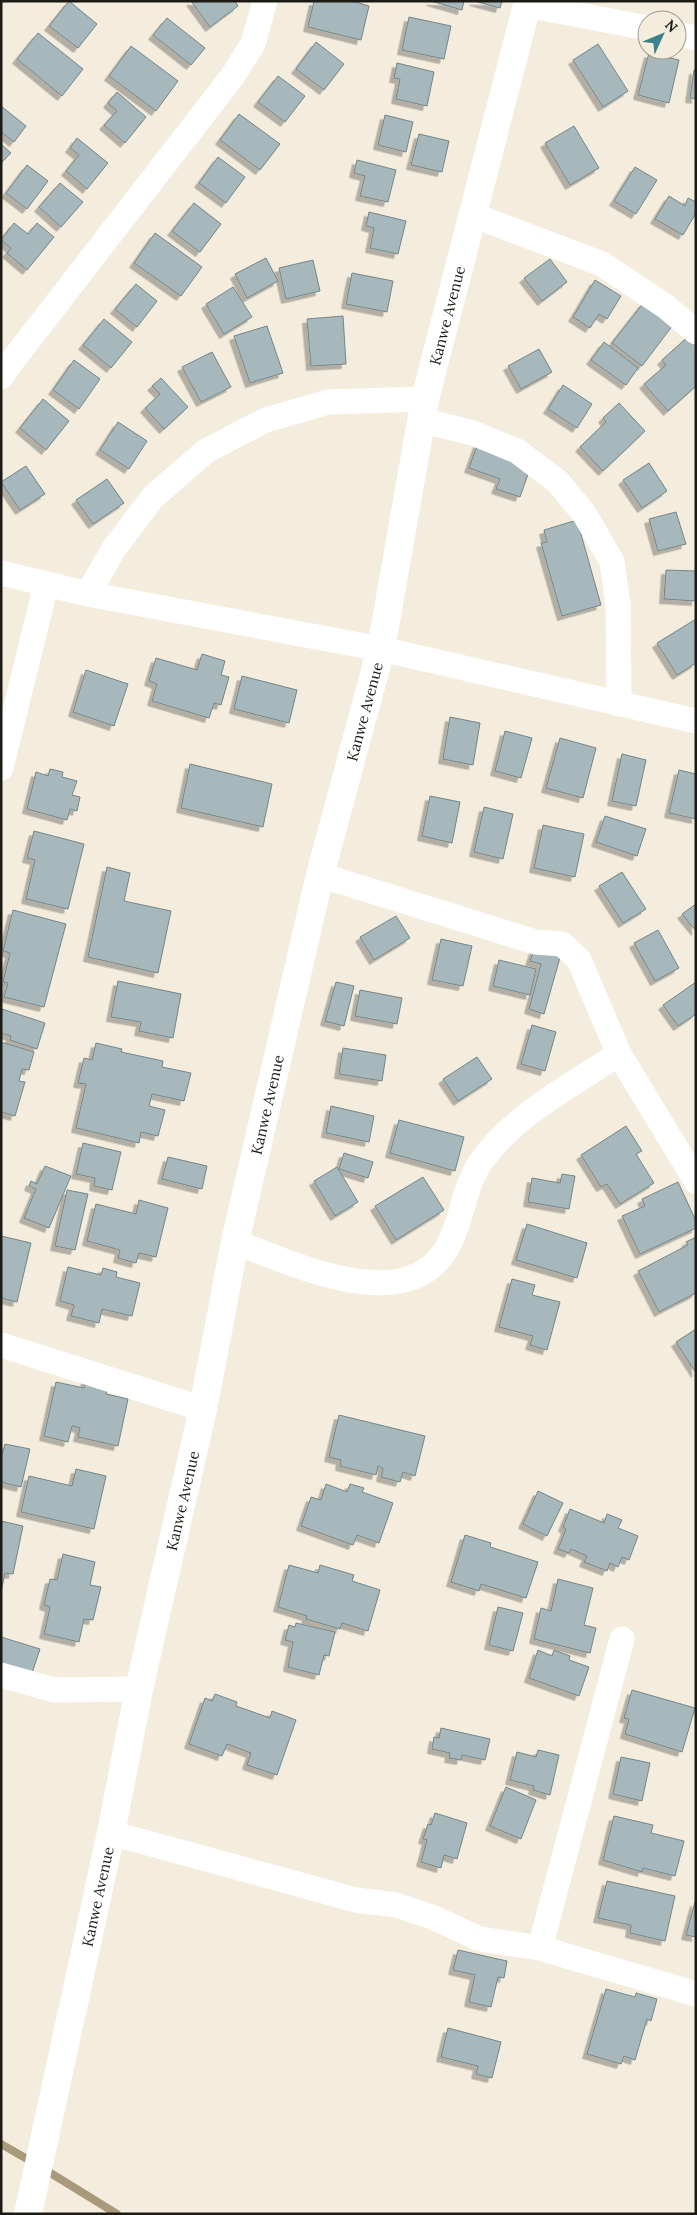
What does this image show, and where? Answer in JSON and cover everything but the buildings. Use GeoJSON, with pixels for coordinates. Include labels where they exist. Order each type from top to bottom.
{"type":"FeatureCollection","features":[{"type":"Feature","properties":{"kind":"main road","name":"Kanwe Avenue"},"geometry":{"type":"LineString","coordinates":[[28,2214],[111,1833],[139,1690],[203,1409],[235,1242],[320,875],[381,649],[423,410],[528,3]]}},
{"type":"Feature","properties":{"kind":"street"},"geometry":{"type":"LineString","coordinates":[[1,377],[232,77],[253,44],[265,1]]}},
{"type":"Feature","properties":{"kind":"street"},"geometry":{"type":"LineString","coordinates":[[528,3],[637,26]]}},
{"type":"Feature","properties":{"kind":"street"},"geometry":{"type":"LineString","coordinates":[[473,215],[602,264],[665,306],[696,332]]}},
{"type":"Feature","properties":{"kind":"street"},"geometry":{"type":"LineString","coordinates":[[88,594],[113,550],[153,497],[206,451],[266,420],[328,402],[423,410],[517,451],[558,482],[585,515],[612,562],[618,605],[619,704]]}},
{"type":"Feature","properties":{"kind":"street"},"geometry":{"type":"LineString","coordinates":[[1,573],[88,594],[381,649],[696,722]]}},
{"type":"Feature","properties":{"kind":"street"},"geometry":{"type":"LineString","coordinates":[[1,768],[46,585]]}},
{"type":"Feature","properties":{"kind":"street"},"geometry":{"type":"LineString","coordinates":[[320,875],[535,942],[562,944],[579,960],[620,1054],[696,1181]]}},
{"type":"Feature","properties":{"kind":"street"},"geometry":{"type":"LineString","coordinates":[[235,1242],[324,1274],[373,1283],[406,1280],[425,1273],[440,1259],[448,1246],[467,1190],[479,1164],[498,1140],[559,1094],[620,1054]]}},
{"type":"Feature","properties":{"kind":"street"},"geometry":{"type":"LineString","coordinates":[[1,1345],[203,1409]]}},
{"type":"Feature","properties":{"kind":"street"},"geometry":{"type":"LineString","coordinates":[[540,1948],[622,1638]]}},
{"type":"Feature","properties":{"kind":"street"},"geometry":{"type":"LineString","coordinates":[[1,1675],[54,1690],[139,1690]]}},
{"type":"Feature","properties":{"kind":"street"},"geometry":{"type":"LineString","coordinates":[[111,1833],[356,1900],[396,1904],[432,1917],[480,1939],[540,1948],[696,1994]]}},
{"type":"Feature","properties":{"kind":"waterway"},"geometry":{"type":"LineString","coordinates":[[1,2144],[34,2163]]}},
{"type":"Feature","properties":{"kind":"waterway"},"geometry":{"type":"LineString","coordinates":[[44,2169],[117,2214]]}}]}
